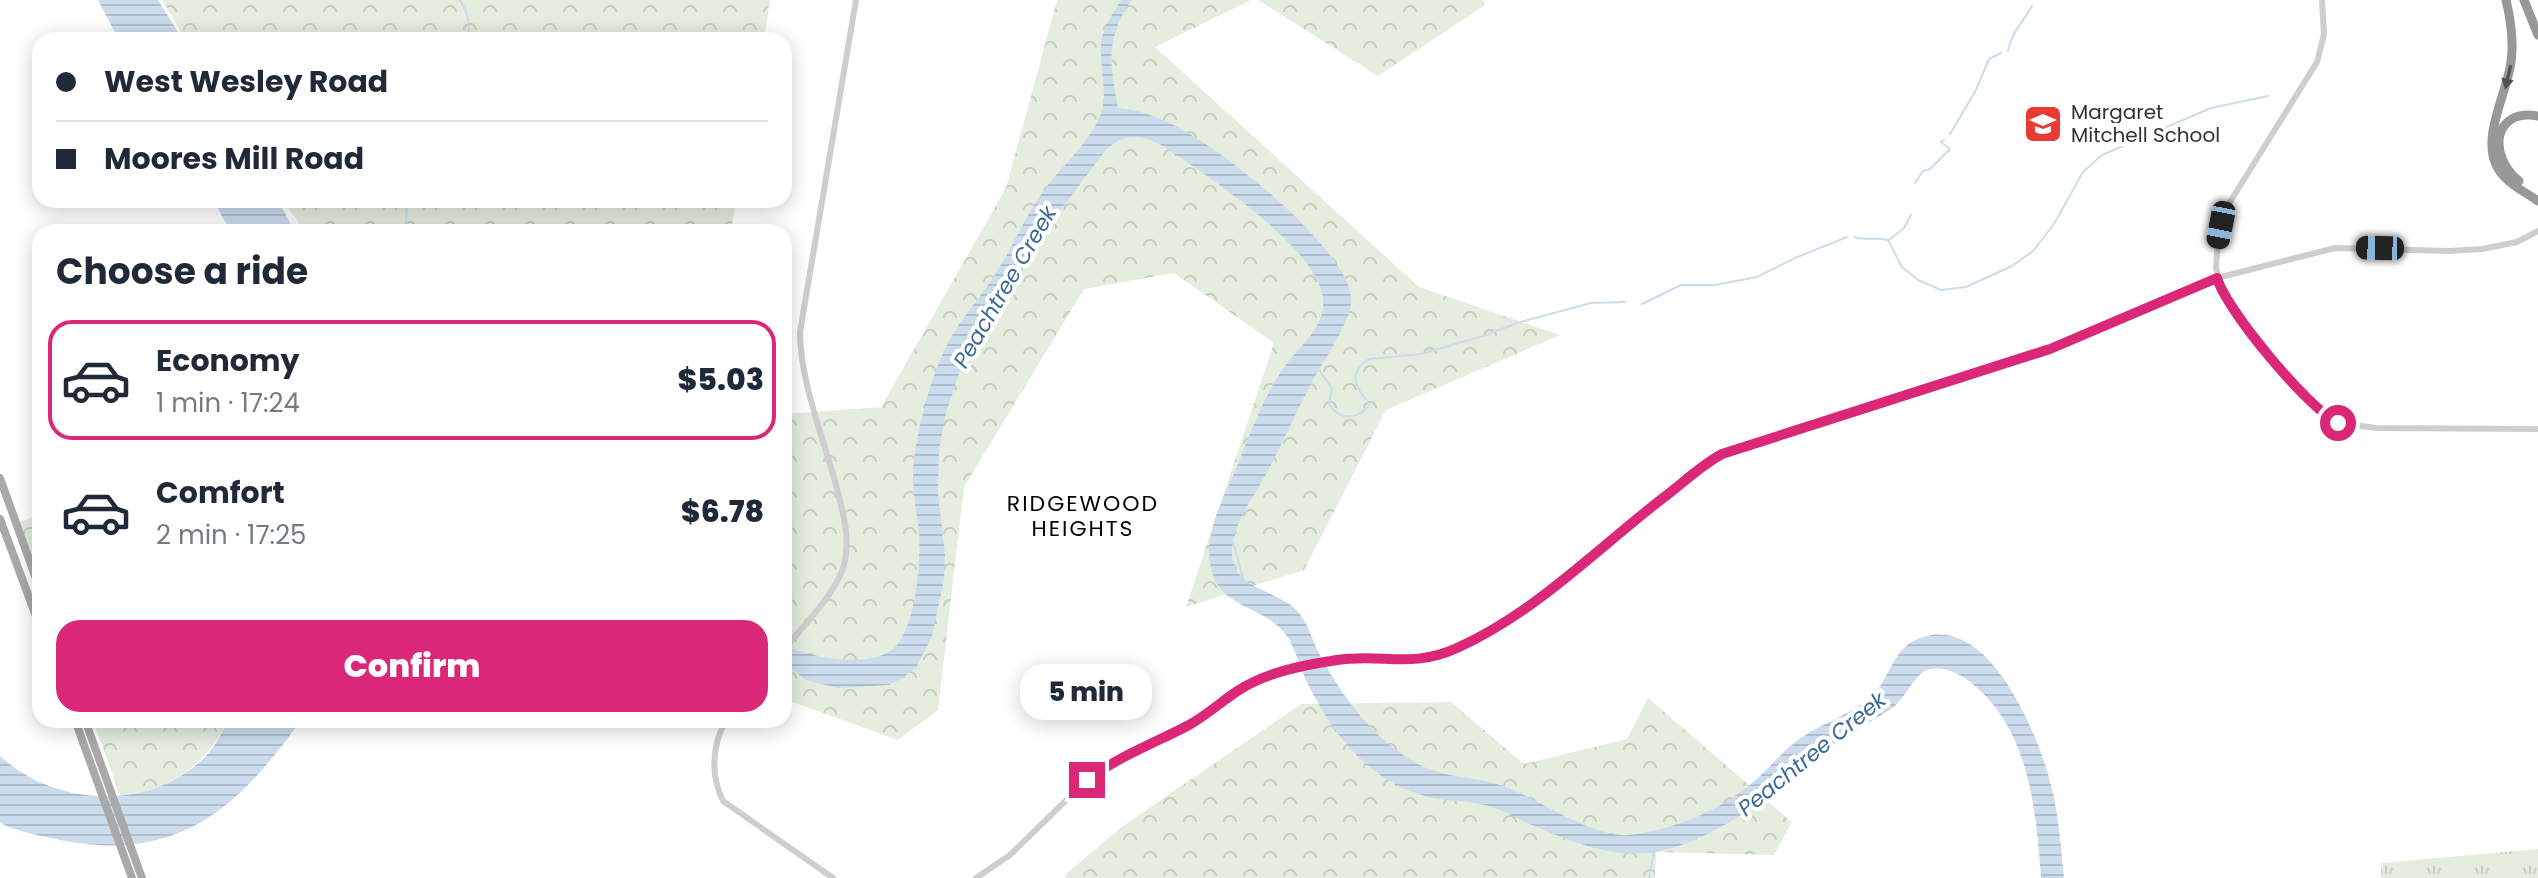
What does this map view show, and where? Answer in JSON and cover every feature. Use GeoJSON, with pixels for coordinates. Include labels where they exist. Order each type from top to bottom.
{"type":"FeatureCollection","features":[{"type":"Feature","properties":{"kind":"highway"},"geometry":{"type":"LineString","coordinates":[[2506,0],[2512,32],[2511,64],[2491,147],[2501,173],[2537,199]]}},
{"type":"Feature","properties":{"kind":"highway"},"geometry":{"type":"LineString","coordinates":[[2524,0],[2538,35]]}},
{"type":"Feature","properties":{"kind":"highway"},"geometry":{"type":"LineString","coordinates":[[2537,199],[2504,166],[2498,144],[2501,133],[2513,120],[2524,115],[2538,116]]}},
{"type":"Feature","properties":{"kind":"main road"},"geometry":{"type":"LineString","coordinates":[[0,478],[32,568]]}},
{"type":"Feature","properties":{"kind":"main road"},"geometry":{"type":"LineString","coordinates":[[0,519],[32,605]]}},
{"type":"Feature","properties":{"kind":"main road"},"geometry":{"type":"LineString","coordinates":[[80,728],[122,825],[136,875]]}},
{"type":"Feature","properties":{"kind":"main road"},"geometry":{"type":"LineString","coordinates":[[86,728],[110,820],[136,875]]}},
{"type":"Feature","properties":{"kind":"street"},"geometry":{"type":"LineString","coordinates":[[792,640],[835,584],[846,554],[843,513],[809,388],[800,332],[856,0]]}},
{"type":"Feature","properties":{"kind":"street"},"geometry":{"type":"LineString","coordinates":[[2322,0],[2324,34],[2317,62],[2225,210],[2218,241],[2217,278],[2223,295],[2299,390],[2314,406],[2338,423],[2376,428],[2538,429]]}},
{"type":"Feature","properties":{"kind":"street"},"geometry":{"type":"LineString","coordinates":[[976,878],[1010,855],[1103,768],[1191,724],[1250,684],[1293,669],[1337,660],[1418,660],[1455,649],[1512,618],[1704,465],[1722,454],[2050,349],[2217,278],[2335,248],[2471,250],[2517,242],[2538,231]]}},
{"type":"Feature","properties":{"kind":"street"},"geometry":{"type":"LineString","coordinates":[[723,728],[714,760],[716,783],[723,801],[833,878]]}},
{"type":"Feature","properties":{"kind":"green space"},"geometry":{"type":"Polygon","coordinates":[[[162,0],[770,0],[765,32],[181,32],[162,0]]]}},
{"type":"Feature","properties":{"kind":"green space"},"geometry":{"type":"Polygon","coordinates":[[[1057,0],[1251,0],[1155,47],[1419,287],[1560,335],[1386,410],[1304,570],[1186,607],[1274,343],[1174,273],[1084,289],[964,487],[938,710],[898,740],[792,702],[792,413],[881,407],[1006,188],[1057,0]]]}},
{"type":"Feature","properties":{"kind":"green space"},"geometry":{"type":"Polygon","coordinates":[[[1258,0],[1483,0],[1485,5],[1378,76],[1258,0]]]}},
{"type":"Feature","properties":{"kind":"green space"},"geometry":{"type":"Polygon","coordinates":[[[288,208],[735,208],[732,224],[299,224],[288,208]]]}},
{"type":"Feature","properties":{"kind":"green space"},"geometry":{"type":"Polygon","coordinates":[[[32,517],[32,563],[15,524],[32,517]]]}},
{"type":"Feature","properties":{"kind":"green space"},"geometry":{"type":"Polygon","coordinates":[[[1648,698],[1792,822],[1774,855],[1656,852],[1655,878],[1066,878],[1065,875],[1123,826],[1301,704],[1451,702],[1524,764],[1627,739],[1648,698]]]}},
{"type":"Feature","properties":{"kind":"green space"},"geometry":{"type":"Polygon","coordinates":[[[96,728],[224,728],[209,750],[185,773],[156,788],[120,796],[96,728]]]}},
{"type":"Feature","properties":{"kind":"green space"},"geometry":{"type":"Polygon","coordinates":[[[2538,849],[2538,878],[2381,878],[2381,863],[2538,849]]]}},
{"type":"Feature","properties":{"kind":"water"},"geometry":{"type":"Polygon","coordinates":[[[98,0],[158,0],[178,32],[115,32],[98,0]]]}},
{"type":"Feature","properties":{"kind":"water"},"geometry":{"type":"Polygon","coordinates":[[[1121,0],[1131,0],[1113,40],[1112,65],[1118,108],[1138,111],[1177,127],[1249,176],[1314,236],[1345,278],[1351,298],[1344,326],[1244,512],[1233,540],[1233,563],[1247,581],[1291,605],[1299,613],[1338,686],[1361,717],[1388,744],[1430,770],[1506,787],[1592,828],[1621,835],[1639,834],[1685,822],[1736,795],[1798,740],[1866,701],[1910,643],[1937,635],[1962,640],[1985,656],[2022,708],[2052,789],[2064,878],[2041,878],[2032,796],[2016,743],[2004,719],[1966,679],[1941,669],[1930,669],[1921,674],[1891,709],[1838,741],[1730,822],[1684,844],[1660,851],[1625,853],[1591,847],[1557,836],[1490,806],[1411,792],[1373,770],[1343,740],[1318,704],[1286,635],[1272,621],[1222,591],[1215,581],[1209,556],[1211,532],[1218,509],[1265,400],[1281,371],[1311,335],[1322,315],[1320,288],[1310,268],[1272,227],[1169,150],[1138,137],[1116,142],[1105,151],[1062,208],[1011,290],[974,337],[963,360],[945,417],[939,450],[938,493],[945,555],[944,580],[932,636],[917,666],[889,685],[838,688],[805,680],[792,668],[792,648],[826,658],[860,660],[888,652],[898,644],[904,633],[913,605],[919,559],[914,459],[931,385],[954,333],[993,278],[1039,198],[1082,145],[1100,116],[1104,98],[1101,48],[1107,23],[1121,0]]]}},
{"type":"Feature","properties":{"kind":"water"},"geometry":{"type":"Polygon","coordinates":[[[218,208],[282,208],[291,224],[226,224],[218,208]]]}},
{"type":"Feature","properties":{"kind":"water"},"geometry":{"type":"Polygon","coordinates":[[[224,728],[295,728],[254,779],[229,802],[203,821],[174,835],[142,843],[106,845],[65,841],[0,823],[0,756],[22,773],[73,793],[128,795],[179,777],[202,760],[224,728]]]}},
{"type":"Feature","properties":{"kind":"waterway"},"geometry":{"type":"LineString","coordinates":[[460,0],[468,19],[469,32]]}},
{"type":"Feature","properties":{"kind":"waterway"},"geometry":{"type":"LineString","coordinates":[[2008,51],[2032,6]]}},
{"type":"Feature","properties":{"kind":"waterway"},"geometry":{"type":"LineString","coordinates":[[1950,134],[1976,90],[1989,59],[2001,53]]}},
{"type":"Feature","properties":{"kind":"waterway"},"geometry":{"type":"LineString","coordinates":[[1855,237],[1888,240],[1902,267],[1918,280],[1941,290],[1966,287],[2012,266],[2033,251],[2054,224],[2083,172],[2102,155],[2211,108],[2268,96]]}},
{"type":"Feature","properties":{"kind":"waterway"},"geometry":{"type":"LineString","coordinates":[[1915,183],[1923,171],[1930,169],[1950,149],[1941,142],[1944,140]]}},
{"type":"Feature","properties":{"kind":"waterway"},"geometry":{"type":"LineString","coordinates":[[406,224],[407,208]]}},
{"type":"Feature","properties":{"kind":"waterway"},"geometry":{"type":"LineString","coordinates":[[1889,240],[1904,228],[1911,215]]}},
{"type":"Feature","properties":{"kind":"waterway"},"geometry":{"type":"LineString","coordinates":[[1642,304],[1681,285],[1715,285],[1757,277],[1847,237]]}},
{"type":"Feature","properties":{"kind":"waterway"},"geometry":{"type":"LineString","coordinates":[[1319,370],[1332,388],[1329,404],[1333,410],[1343,416],[1354,416],[1369,405],[1359,391],[1356,374],[1359,367],[1370,359],[1421,354],[1591,303],[1625,302]]}},
{"type":"Feature","properties":{"kind":"waterway","name":"Peachtree Creek"},"geometry":{"type":"LineString","coordinates":[[1233,542],[1243,578]]}},
{"type":"Feature","properties":{"kind":"waterway"},"geometry":{"type":"LineString","coordinates":[[1649,878],[1654,852]]}},
{"type":"Feature","properties":{"kind":"place","name":"Margaret Mitchell School"},"geometry":{"type":"Point","coordinates":[2043,124]}},
{"type":"Feature","properties":{"kind":"district","name":"RIDGEWOOD HEIGHTS"},"geometry":{"type":"Point","coordinates":[1083,516]}},
{"type":"Feature","properties":{"kind":"route"},"geometry":{"type":"LineString","coordinates":[[1087,780],[1134,751],[1191,724],[1237,691],[1263,678],[1337,660],[1418,660],[1438,656],[1486,634],[1530,605],[1704,465],[1722,454],[2050,349],[2217,278],[2223,295],[2235,312],[2299,390],[2314,406],[2338,423]]}}]}
